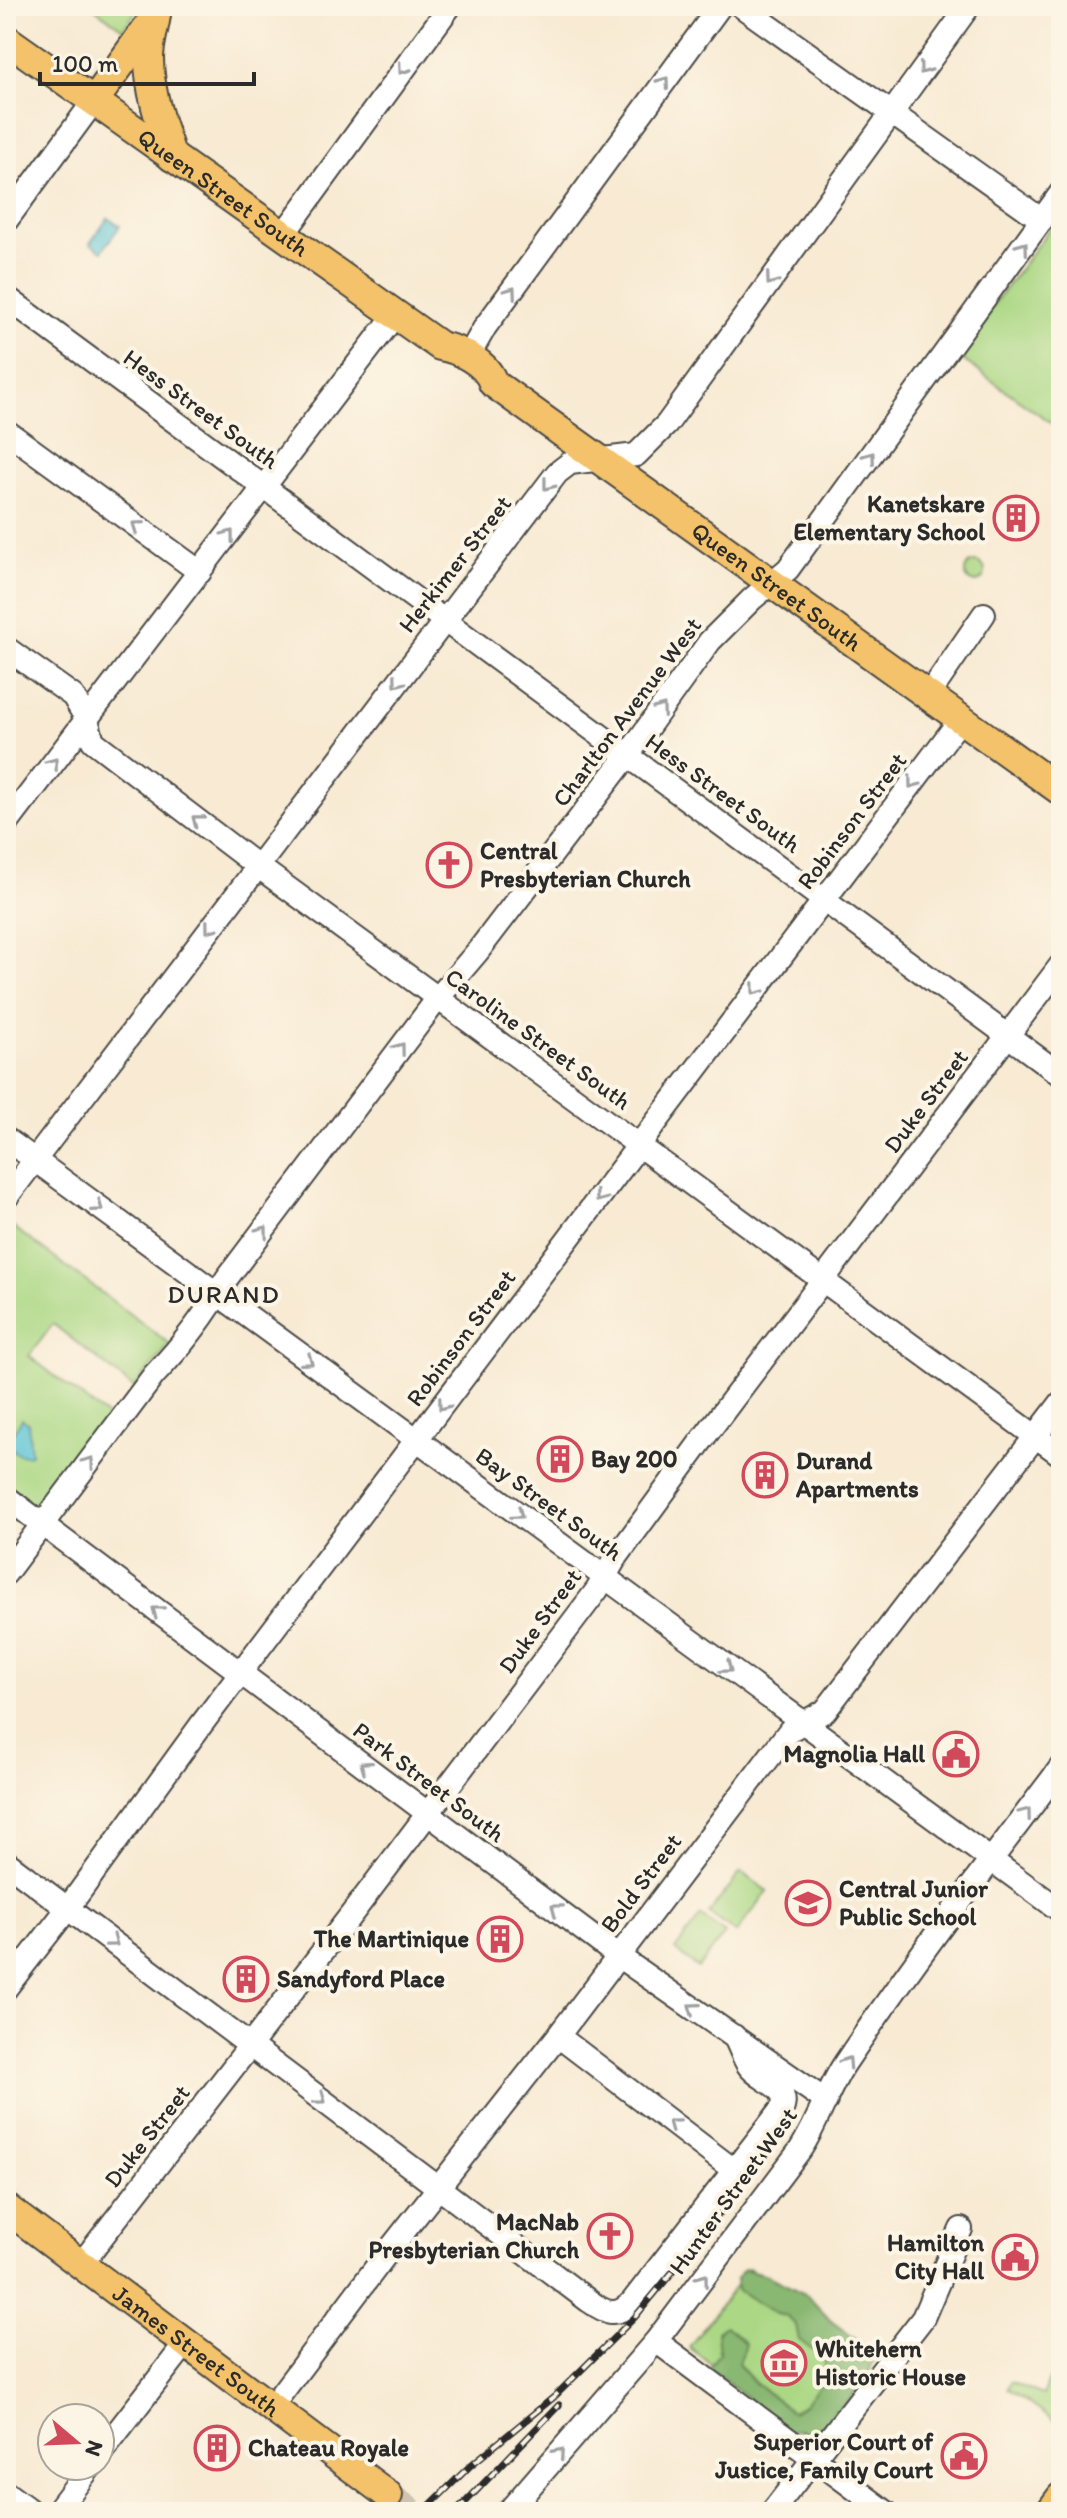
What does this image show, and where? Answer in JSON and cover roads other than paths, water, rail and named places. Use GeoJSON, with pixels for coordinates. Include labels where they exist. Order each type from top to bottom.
{"type":"FeatureCollection","features":[{"type":"Feature","properties":{"kind":"main road"},"geometry":{"type":"LineString","coordinates":[[94,101],[160,10]]}},
{"type":"Feature","properties":{"kind":"main road"},"geometry":{"type":"LineString","coordinates":[[160,10],[149,56],[150,74],[160,123],[172,157]]}},
{"type":"Feature","properties":{"kind":"main road","name":"Queen Street South"},"geometry":{"type":"LineString","coordinates":[[6,39],[440,346],[455,348],[490,372],[493,383],[1061,791]]}},
{"type":"Feature","properties":{"kind":"main road","name":"Queen Street South"},"geometry":{"type":"LineString","coordinates":[[440,346],[444,360],[481,385],[493,383]]}},
{"type":"Feature","properties":{"kind":"main road","name":"James Street South"},"geometry":{"type":"LineString","coordinates":[[9,2217],[81,2264],[388,2495]]}},
{"type":"Feature","properties":{"kind":"main road"},"geometry":{"type":"LineString","coordinates":[[1050,2512],[1061,2497]]}},
{"type":"Feature","properties":{"kind":"street"},"geometry":{"type":"LineString","coordinates":[[283,235],[450,6]]}},
{"type":"Feature","properties":{"kind":"street"},"geometry":{"type":"LineString","coordinates":[[468,357],[485,327],[720,6]]}},
{"type":"Feature","properties":{"kind":"street"},"geometry":{"type":"LineString","coordinates":[[741,6],[1042,220]]}},
{"type":"Feature","properties":{"kind":"street","name":"Herkimer Street"},"geometry":{"type":"LineString","coordinates":[[6,1198],[244,882],[259,868],[444,620],[563,468],[570,463],[636,455],[667,424],[969,6]]}},
{"type":"Feature","properties":{"kind":"street"},"geometry":{"type":"LineString","coordinates":[[6,221],[94,101]]}},
{"type":"Feature","properties":{"kind":"street","name":"Charlton Avenue West"},"geometry":{"type":"LineString","coordinates":[[6,1573],[154,1375],[171,1358],[227,1278],[438,998],[478,951],[628,755],[710,641],[788,569],[1061,193]]}},
{"type":"Feature","properties":{"kind":"street","name":"Hess Street South"},"geometry":{"type":"LineString","coordinates":[[6,297],[1061,1075]]}},
{"type":"Feature","properties":{"kind":"street"},"geometry":{"type":"LineString","coordinates":[[6,825],[395,315]]}},
{"type":"Feature","properties":{"kind":"street"},"geometry":{"type":"LineString","coordinates":[[6,431],[200,572]]}},
{"type":"Feature","properties":{"kind":"street"},"geometry":{"type":"LineString","coordinates":[[928,696],[984,614]]}},
{"type":"Feature","properties":{"kind":"street","name":"Caroline Street South"},"geometry":{"type":"LineString","coordinates":[[6,648],[73,696],[87,720],[93,741],[259,868],[1061,1455]]}},
{"type":"Feature","properties":{"kind":"street","name":"Robinson Street"},"geometry":{"type":"LineString","coordinates":[[6,1988],[68,1908],[162,1776],[960,720]]}},
{"type":"Feature","properties":{"kind":"street","name":"Duke Street"},"geometry":{"type":"LineString","coordinates":[[81,2264],[597,1590],[615,1559],[702,1440],[1061,965]]}},
{"type":"Feature","properties":{"kind":"street","name":"Bay Street South"},"geometry":{"type":"LineString","coordinates":[[6,1139],[1061,1911]]}},
{"type":"Feature","properties":{"kind":"street","name":"Bold Street"},"geometry":{"type":"LineString","coordinates":[[272,2406],[790,1730],[825,1711],[1061,1403]]}},
{"type":"Feature","properties":{"kind":"street","name":"Park Street South"},"geometry":{"type":"LineString","coordinates":[[6,1497],[618,1956],[826,2101]]}},
{"type":"Feature","properties":{"kind":"street","name":"Hunter Street West"},"geometry":{"type":"LineString","coordinates":[[508,2512],[656,2341],[800,2150],[843,2066],[1061,1767]]}},
{"type":"Feature","properties":{"kind":"street"},"geometry":{"type":"LineString","coordinates":[[6,1862],[439,2187],[610,2311],[632,2302],[779,2114],[785,2100],[778,2089],[751,2069],[734,2036]]}},
{"type":"Feature","properties":{"kind":"street"},"geometry":{"type":"LineString","coordinates":[[558,2036],[735,2171]]}},
{"type":"Feature","properties":{"kind":"street"},"geometry":{"type":"LineString","coordinates":[[772,2512],[923,2318],[961,2229]]}},
{"type":"Feature","properties":{"kind":"street"},"geometry":{"type":"LineString","coordinates":[[656,2341],[886,2512]]}},
{"type":"Feature","properties":{"kind":"street"},"geometry":{"type":"LineString","coordinates":[[116,2433],[187,2342]]}},
{"type":"Feature","properties":{"kind":"street"},"geometry":{"type":"LineString","coordinates":[[56,2512],[79,2482]]}},
{"type":"Feature","properties":{"kind":"street"},"geometry":{"type":"LineString","coordinates":[[6,2493],[32,2512]]}},
{"type":"Feature","properties":{"kind":"water"},"geometry":{"type":"Polygon","coordinates":[[[108,218],[120,226],[102,251],[90,243],[108,218]]]}},
{"type":"Feature","properties":{"kind":"water"},"geometry":{"type":"Polygon","coordinates":[[[22,1419],[28,1423],[31,1454],[17,1453],[6,1443],[22,1419]]]}},
{"type":"Feature","properties":{"kind":"tunnel"},"geometry":{"type":"LineString","coordinates":[[388,2495],[411,2512]]}},
{"type":"Feature","properties":{"kind":"railway"},"geometry":{"type":"LineString","coordinates":[[423,2512],[471,2465],[554,2397],[635,2317],[782,2133]]}},
{"type":"Feature","properties":{"kind":"railway"},"geometry":{"type":"LineString","coordinates":[[456,2512],[559,2405]]}},
{"type":"Feature","properties":{"kind":"place","name":"Kanetskare Elementary School"},"geometry":{"type":"Point","coordinates":[1016,518]}},
{"type":"Feature","properties":{"kind":"place","name":"Central Presbyterian Church"},"geometry":{"type":"Point","coordinates":[449,865]}},
{"type":"Feature","properties":{"kind":"place","name":"Bay 200"},"geometry":{"type":"Point","coordinates":[560,1459]}},
{"type":"Feature","properties":{"kind":"place","name":"Durand Apartments"},"geometry":{"type":"Point","coordinates":[765,1475]}},
{"type":"Feature","properties":{"kind":"place","name":"Magnolia Hall"},"geometry":{"type":"Point","coordinates":[956,1754]}},
{"type":"Feature","properties":{"kind":"place","name":"Central Junior Public School"},"geometry":{"type":"Point","coordinates":[808,1903]}},
{"type":"Feature","properties":{"kind":"place","name":"The Martinique"},"geometry":{"type":"Point","coordinates":[500,1939]}},
{"type":"Feature","properties":{"kind":"place","name":"Sandyford Place"},"geometry":{"type":"Point","coordinates":[246,1979]}},
{"type":"Feature","properties":{"kind":"place","name":"MacNab Presbyterian Church"},"geometry":{"type":"Point","coordinates":[610,2236]}},
{"type":"Feature","properties":{"kind":"place","name":"Hamilton City Hall"},"geometry":{"type":"Point","coordinates":[1015,2257]}},
{"type":"Feature","properties":{"kind":"place","name":"Whitehern Historic House"},"geometry":{"type":"Point","coordinates":[784,2363]}},
{"type":"Feature","properties":{"kind":"place","name":"Chateau Royale"},"geometry":{"type":"Point","coordinates":[217,2448]}},
{"type":"Feature","properties":{"kind":"place","name":"Superior Court of Justice, Family Court"},"geometry":{"type":"Point","coordinates":[964,2456]}},
{"type":"Feature","properties":{"kind":"district","name":"DURAND"},"geometry":{"type":"Point","coordinates":[224,1294]}}]}
